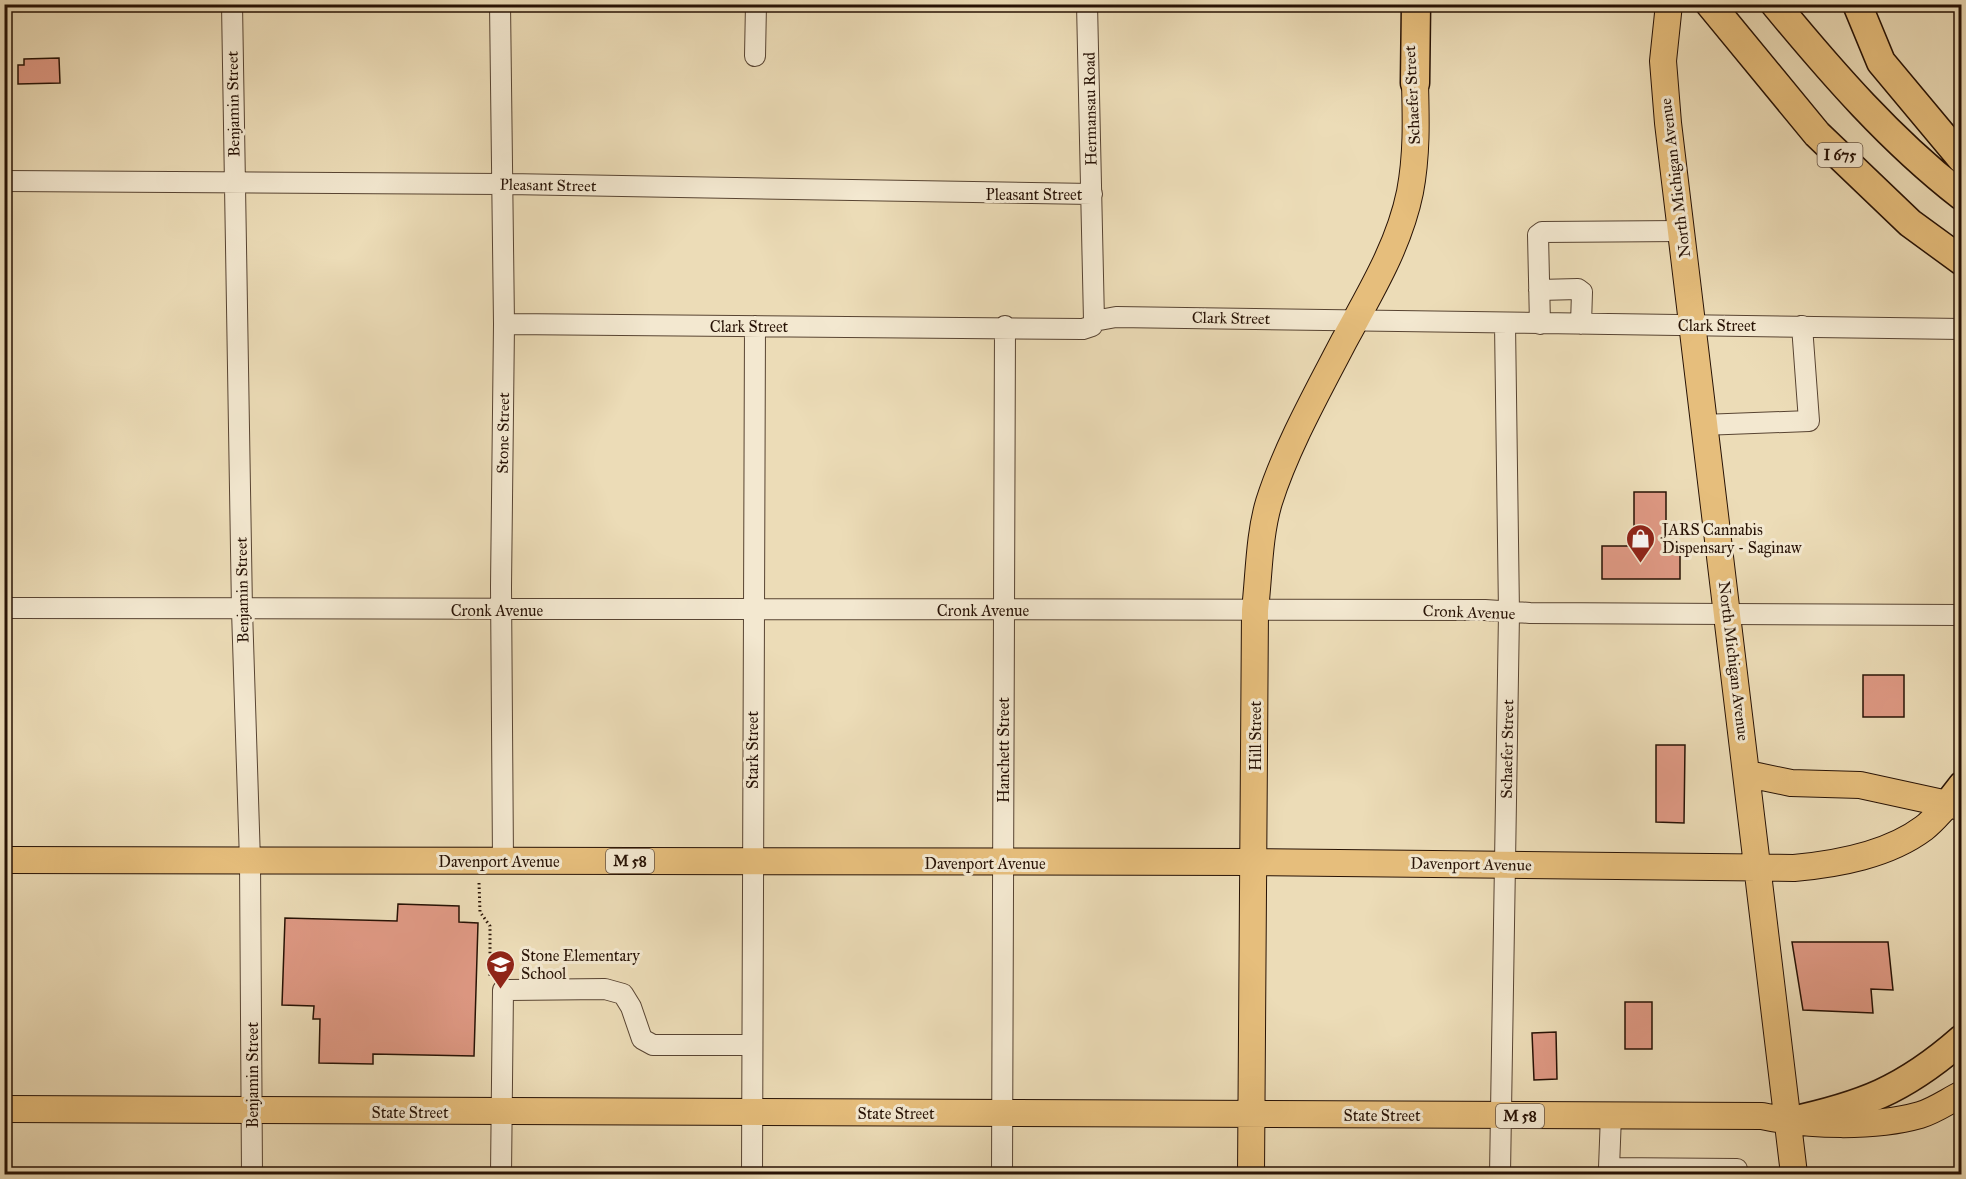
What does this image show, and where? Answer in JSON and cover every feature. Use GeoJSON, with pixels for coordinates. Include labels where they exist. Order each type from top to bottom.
{"type":"FeatureCollection","features":[{"type":"Feature","properties":{"kind":"highway"},"geometry":{"type":"LineString","coordinates":[[1415,83],[1416,4]]}},
{"type":"Feature","properties":{"kind":"highway","name":"I 675"},"geometry":{"type":"LineString","coordinates":[[1710,4],[1817,134],[1910,223],[1962,261]]}},
{"type":"Feature","properties":{"kind":"highway"},"geometry":{"type":"LineString","coordinates":[[1775,4],[1842,84],[1929,170],[1962,196]]}},
{"type":"Feature","properties":{"kind":"highway"},"geometry":{"type":"LineString","coordinates":[[1857,4],[1881,62],[1962,159]]}},
{"type":"Feature","properties":{"kind":"highway"},"geometry":{"type":"LineString","coordinates":[[1787,1122],[1842,1110],[1887,1092],[1928,1069],[1962,1039]]}},
{"type":"Feature","properties":{"kind":"main road","name":"North Michigan Avenue"},"geometry":{"type":"LineString","coordinates":[[1670,4],[1663,61],[1702,425],[1729,615],[1794,1174]]}},
{"type":"Feature","properties":{"kind":"main road","name":"Schaefer Street"},"geometry":{"type":"LineString","coordinates":[[1357,319],[1385,263],[1409,193],[1417,146],[1415,83]]}},
{"type":"Feature","properties":{"kind":"main road","name":"Hill Street"},"geometry":{"type":"LineString","coordinates":[[1251,1174],[1255,610],[1269,503],[1286,458],[1357,319]]}},
{"type":"Feature","properties":{"kind":"main road","name":"Davenport Avenue"},"geometry":{"type":"LineString","coordinates":[[1748,774],[1791,783],[1860,784],[1957,799]]}},
{"type":"Feature","properties":{"kind":"main road","name":"Davenport Avenue"},"geometry":{"type":"LineString","coordinates":[[4,860],[1255,862],[1758,868],[1834,864],[1869,854],[1924,828],[1957,799]]}},
{"type":"Feature","properties":{"kind":"main road","name":"State Street"},"geometry":{"type":"LineString","coordinates":[[4,1109],[252,1112],[752,1111],[1762,1116],[1787,1122],[1881,1123],[1921,1114],[1962,1094]]}},
{"type":"Feature","properties":{"kind":"street","name":"Benjamin Street"},"geometry":{"type":"LineString","coordinates":[[232,4],[242,610],[250,861],[252,1174]]}},
{"type":"Feature","properties":{"kind":"street","name":"Stone Street"},"geometry":{"type":"LineString","coordinates":[[500,4],[504,324],[503,861]]}},
{"type":"Feature","properties":{"kind":"street"},"geometry":{"type":"LineString","coordinates":[[755,56],[756,4]]}},
{"type":"Feature","properties":{"kind":"street","name":"Hermansau Road"},"geometry":{"type":"LineString","coordinates":[[1087,4],[1094,321]]}},
{"type":"Feature","properties":{"kind":"street","name":"Schaefer Street"},"geometry":{"type":"LineString","coordinates":[[1405,4],[1415,83]]}},
{"type":"Feature","properties":{"kind":"street","name":"Pleasant Street"},"geometry":{"type":"LineString","coordinates":[[4,180],[502,184],[1092,194]]}},
{"type":"Feature","properties":{"kind":"street"},"geometry":{"type":"LineString","coordinates":[[1539,324],[1538,236],[1542,232],[1682,231]]}},
{"type":"Feature","properties":{"kind":"street"},"geometry":{"type":"LineString","coordinates":[[1539,290],[1578,289],[1582,292],[1581,324]]}},
{"type":"Feature","properties":{"kind":"street","name":"Clark Street"},"geometry":{"type":"LineString","coordinates":[[504,324],[1005,326],[1083,329],[1092,326],[1094,321],[1116,316],[1357,319],[1505,324],[1962,329]]}},
{"type":"Feature","properties":{"kind":"street","name":"Schaefer Street"},"geometry":{"type":"LineString","coordinates":[[1500,1174],[1509,613],[1505,324]]}},
{"type":"Feature","properties":{"kind":"street","name":"Stark Street"},"geometry":{"type":"LineString","coordinates":[[752,1174],[754,326]]}},
{"type":"Feature","properties":{"kind":"street","name":"Hanchett Street"},"geometry":{"type":"LineString","coordinates":[[1002,1174],[1005,326]]}},
{"type":"Feature","properties":{"kind":"street"},"geometry":{"type":"LineString","coordinates":[[1702,425],[1809,421],[1802,326]]}},
{"type":"Feature","properties":{"kind":"street","name":"Cronk Avenue"},"geometry":{"type":"LineString","coordinates":[[4,608],[1485,610],[1509,613],[1962,615]]}},
{"type":"Feature","properties":{"kind":"street"},"geometry":{"type":"LineString","coordinates":[[501,1174],[503,990],[605,989],[623,994],[631,1007],[642,1039],[653,1045],[752,1045]]}},
{"type":"Feature","properties":{"kind":"street"},"geometry":{"type":"LineString","coordinates":[[1611,1115],[1611,1172],[1737,1169],[1738,1174]]}},
{"type":"Feature","properties":{"kind":"path"},"geometry":{"type":"LineString","coordinates":[[479,883],[480,912],[490,926],[490,976]]}},
{"type":"Feature","properties":{"kind":"building"},"geometry":{"type":"Polygon","coordinates":[[[59,58],[60,83],[18,84],[18,65],[24,65],[24,59],[59,58]]]}},
{"type":"Feature","properties":{"kind":"building"},"geometry":{"type":"Polygon","coordinates":[[[1634,492],[1666,492],[1666,546],[1680,546],[1680,579],[1602,579],[1602,546],[1634,546],[1634,492]]]}},
{"type":"Feature","properties":{"kind":"building"},"geometry":{"type":"Polygon","coordinates":[[[1863,675],[1904,675],[1904,717],[1863,717],[1863,675]]]}},
{"type":"Feature","properties":{"kind":"building"},"geometry":{"type":"Polygon","coordinates":[[[1656,745],[1685,745],[1684,823],[1656,822],[1656,745]]]}},
{"type":"Feature","properties":{"kind":"building"},"geometry":{"type":"Polygon","coordinates":[[[398,904],[459,906],[459,922],[478,923],[474,1056],[373,1054],[373,1064],[319,1063],[320,1019],[313,1019],[314,1006],[282,1005],[285,918],[397,921],[398,904]]]}},
{"type":"Feature","properties":{"kind":"building"},"geometry":{"type":"Polygon","coordinates":[[[1792,942],[1888,942],[1893,990],[1871,989],[1873,1013],[1803,1010],[1792,942]]]}},
{"type":"Feature","properties":{"kind":"building"},"geometry":{"type":"Polygon","coordinates":[[[1625,1002],[1652,1002],[1652,1049],[1625,1049],[1625,1002]]]}},
{"type":"Feature","properties":{"kind":"building"},"geometry":{"type":"Polygon","coordinates":[[[1556,1032],[1557,1079],[1534,1080],[1532,1033],[1556,1032]]]}},
{"type":"Feature","properties":{"kind":"place","name":"JARS Cannabis Dispensary - Saginaw"},"geometry":{"type":"Point","coordinates":[1641,564]}},
{"type":"Feature","properties":{"kind":"place","name":"Stone Elementary School"},"geometry":{"type":"Point","coordinates":[500,990]}}]}
